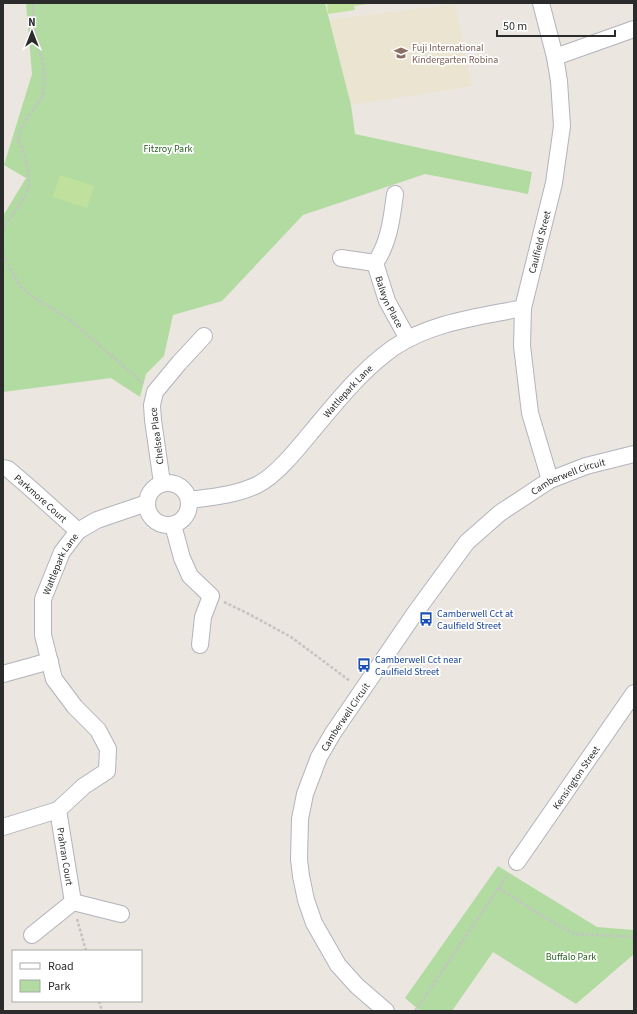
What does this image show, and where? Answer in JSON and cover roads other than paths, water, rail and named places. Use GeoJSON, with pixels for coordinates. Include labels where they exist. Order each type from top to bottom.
{"type":"FeatureCollection","features":[{"type":"Feature","properties":{"kind":"street","name":"Caulfield Street"},"geometry":{"type":"LineString","coordinates":[[541,3],[555,57],[559,81],[562,126],[554,183],[523,308],[522,346],[530,413],[550,480]]}},
{"type":"Feature","properties":{"kind":"street"},"geometry":{"type":"LineString","coordinates":[[555,57],[634,29]]}},
{"type":"Feature","properties":{"kind":"street","name":"Balwyn Place"},"geometry":{"type":"LineString","coordinates":[[375,263],[381,255],[386,239],[392,216],[395,194]]}},
{"type":"Feature","properties":{"kind":"street","name":"Balwyn Place"},"geometry":{"type":"LineString","coordinates":[[341,258],[375,263]]}},
{"type":"Feature","properties":{"kind":"street","name":"Balwyn Place"},"geometry":{"type":"LineString","coordinates":[[375,263],[387,301],[408,339]]}},
{"type":"Feature","properties":{"kind":"street","name":"Wattlepark Lane"},"geometry":{"type":"LineString","coordinates":[[189,500],[238,492],[258,484],[281,467],[354,382],[373,363],[408,339],[434,328],[460,320],[523,308]]}},
{"type":"Feature","properties":{"kind":"street","name":"Chelsea Place"},"geometry":{"type":"LineString","coordinates":[[162,483],[153,420],[152,405],[154,392],[204,336]]}},
{"type":"Feature","properties":{"kind":"street","name":"Camberwell Circuit"},"geometry":{"type":"LineString","coordinates":[[386,1011],[356,986],[338,965],[314,923],[306,900],[299,859],[300,819],[305,794],[311,775],[333,733],[415,613],[467,542],[500,513],[550,480],[586,466],[634,454]]}},
{"type":"Feature","properties":{"kind":"street","name":"Parkmore Court"},"geometry":{"type":"LineString","coordinates":[[3,468],[8,469],[24,482],[78,531]]}},
{"type":"Feature","properties":{"kind":"street"},"geometry":{"type":"LineString","coordinates":[[162,483],[174,483],[182,487],[187,493],[189,500],[188,511],[185,518],[173,525],[165,525],[157,522],[148,510],[147,503],[151,492],[162,483]]}},
{"type":"Feature","properties":{"kind":"street","name":"Wattlepark Lane"},"geometry":{"type":"LineString","coordinates":[[58,810],[84,786],[106,772],[108,749],[98,730],[75,707],[54,679],[43,635],[44,599],[62,552],[78,531],[97,520],[147,503]]}},
{"type":"Feature","properties":{"kind":"street"},"geometry":{"type":"LineString","coordinates":[[173,525],[182,558],[190,576],[211,596],[204,617],[200,645]]}},
{"type":"Feature","properties":{"kind":"street"},"geometry":{"type":"LineString","coordinates":[[3,674],[50,661]]}},
{"type":"Feature","properties":{"kind":"street","name":"Kensington Street"},"geometry":{"type":"LineString","coordinates":[[517,862],[634,693]]}},
{"type":"Feature","properties":{"kind":"street"},"geometry":{"type":"LineString","coordinates":[[3,827],[58,810]]}},
{"type":"Feature","properties":{"kind":"street","name":"Prahran Court"},"geometry":{"type":"LineString","coordinates":[[58,810],[73,902]]}},
{"type":"Feature","properties":{"kind":"street"},"geometry":{"type":"LineString","coordinates":[[32,935],[73,902],[121,914]]}},
{"type":"Feature","properties":{"kind":"place","name":"Fuji International Kindergarten Robina"},"geometry":{"type":"Point","coordinates":[401,53]}},
{"type":"Feature","properties":{"kind":"place","name":"Camberwell Cct at Caulfield Street"},"geometry":{"type":"Point","coordinates":[426,619]}},
{"type":"Feature","properties":{"kind":"place","name":"Camberwell Cct near Caulfield Street"},"geometry":{"type":"Point","coordinates":[364,665]}},
{"type":"Feature","properties":{"kind":"park label","name":"Fitzroy Park"},"geometry":{"type":"Point","coordinates":[168,148]}},
{"type":"Feature","properties":{"kind":"park label","name":"Buffalo Park"},"geometry":{"type":"Point","coordinates":[571,956]}}]}
